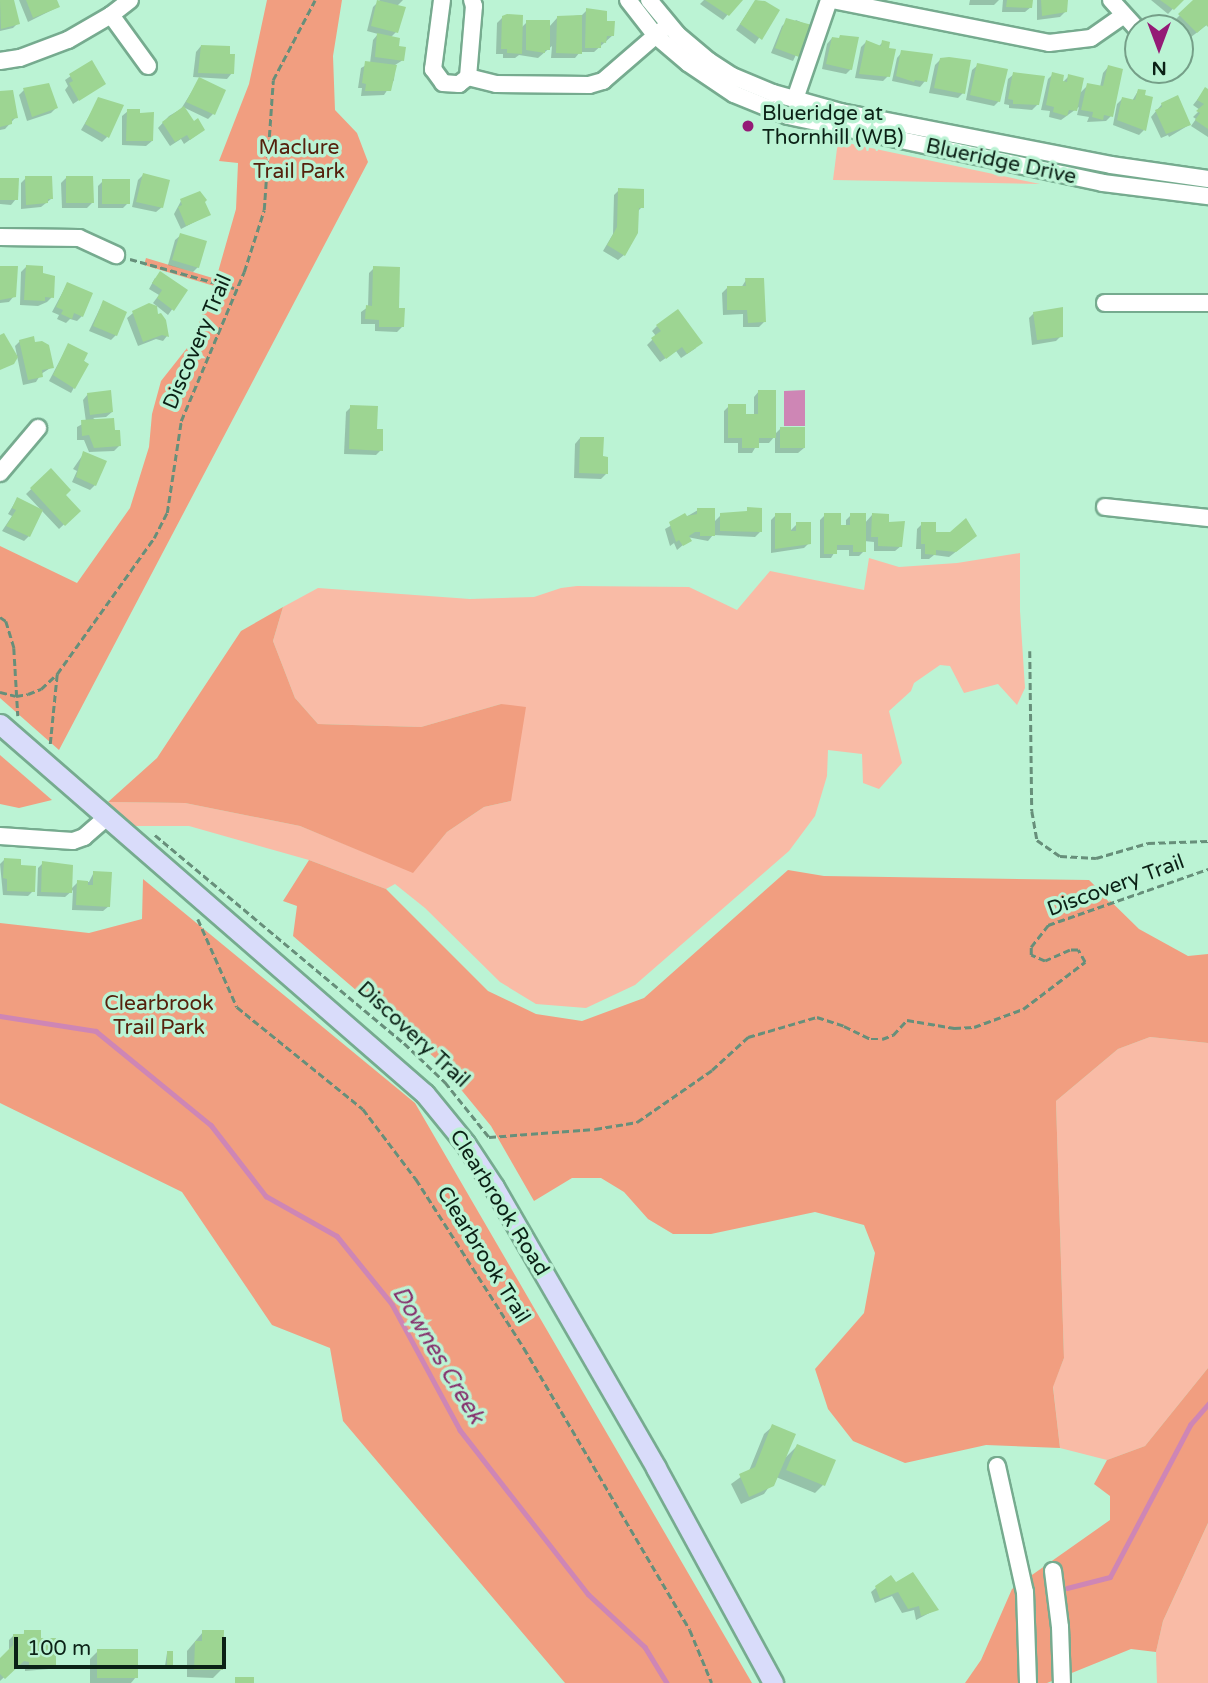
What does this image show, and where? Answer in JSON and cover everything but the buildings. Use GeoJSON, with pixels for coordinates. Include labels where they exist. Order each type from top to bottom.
{"type":"FeatureCollection","features":[{"type":"Feature","properties":{"kind":"main road","name":"Clearbrook Road"},"geometry":{"type":"LineString","coordinates":[[0,724],[377,1050],[425,1094],[465,1143],[494,1187],[656,1468],[772,1683]]}},
{"type":"Feature","properties":{"kind":"street"},"geometry":{"type":"LineString","coordinates":[[0,61],[20,58],[68,40],[111,15],[130,0]]}},
{"type":"Feature","properties":{"kind":"street"},"geometry":{"type":"LineString","coordinates":[[442,0],[433,69],[443,83],[459,84],[468,76],[474,17],[472,0]]}},
{"type":"Feature","properties":{"kind":"street","name":"Blueridge Drive"},"geometry":{"type":"LineString","coordinates":[[628,0],[662,30],[732,76],[795,99],[841,111],[1111,165],[1208,179]]}},
{"type":"Feature","properties":{"kind":"street","name":"Blueridge Drive"},"geometry":{"type":"LineString","coordinates":[[649,0],[662,30],[688,63],[734,94],[788,116],[1103,183],[1208,196]]}},
{"type":"Feature","properties":{"kind":"street"},"geometry":{"type":"LineString","coordinates":[[795,99],[830,0],[1049,43],[1091,38],[1124,15],[1111,0]]}},
{"type":"Feature","properties":{"kind":"street"},"geometry":{"type":"LineString","coordinates":[[111,15],[148,66]]}},
{"type":"Feature","properties":{"kind":"street"},"geometry":{"type":"LineString","coordinates":[[468,76],[496,84],[589,85],[603,81],[662,30]]}},
{"type":"Feature","properties":{"kind":"street"},"geometry":{"type":"LineString","coordinates":[[0,237],[79,238],[116,256]]}},
{"type":"Feature","properties":{"kind":"street"},"geometry":{"type":"LineString","coordinates":[[1105,303],[1208,303]]}},
{"type":"Feature","properties":{"kind":"street"},"geometry":{"type":"LineString","coordinates":[[0,473],[38,428]]}},
{"type":"Feature","properties":{"kind":"street"},"geometry":{"type":"LineString","coordinates":[[1105,508],[1208,518]]}},
{"type":"Feature","properties":{"kind":"street"},"geometry":{"type":"LineString","coordinates":[[0,836],[73,841],[84,837],[106,818]]}},
{"type":"Feature","properties":{"kind":"street"},"geometry":{"type":"LineString","coordinates":[[997,1466],[1025,1592],[1028,1683]]}},
{"type":"Feature","properties":{"kind":"street"},"geometry":{"type":"LineString","coordinates":[[1053,1571],[1060,1627],[1062,1683]]}},
{"type":"Feature","properties":{"kind":"path","name":"Discovery Trail"},"geometry":{"type":"LineString","coordinates":[[16,696],[41,689],[57,674],[154,538],[167,513],[181,421],[264,210],[273,80],[315,0]]}},
{"type":"Feature","properties":{"kind":"path"},"geometry":{"type":"LineString","coordinates":[[116,256],[235,289]]}},
{"type":"Feature","properties":{"kind":"path"},"geometry":{"type":"LineString","coordinates":[[0,617],[6,621],[15,648],[16,714],[24,722]]}},
{"type":"Feature","properties":{"kind":"path"},"geometry":{"type":"LineString","coordinates":[[1030,651],[1032,811],[1037,840],[1060,856],[1096,858],[1148,843],[1208,841]]}},
{"type":"Feature","properties":{"kind":"path","name":"Discovery Trail"},"geometry":{"type":"LineString","coordinates":[[42,736],[50,744],[57,674]]}},
{"type":"Feature","properties":{"kind":"path"},"geometry":{"type":"LineString","coordinates":[[0,692],[16,696]]}},
{"type":"Feature","properties":{"kind":"path","name":"Discovery Trail"},"geometry":{"type":"LineString","coordinates":[[236,904],[404,1043],[445,1082],[489,1137],[595,1129],[637,1122],[712,1070],[748,1037],[817,1017],[844,1026],[870,1040],[893,1035],[907,1020],[954,1028],[974,1027],[1023,1009],[1085,962],[1078,950],[1070,950],[1045,961],[1031,955],[1031,947],[1048,925],[1208,869]]}},
{"type":"Feature","properties":{"kind":"path","name":"Clearbrook Trail"},"geometry":{"type":"LineString","coordinates":[[193,909],[237,1007],[363,1109],[416,1179],[524,1348],[690,1630],[712,1683]]}},
{"type":"Feature","properties":{"kind":"shaded area"},"geometry":{"type":"Polygon","coordinates":[[[838,141],[1040,184],[833,180],[838,141]]]}},
{"type":"Feature","properties":{"kind":"shaded area"},"geometry":{"type":"Polygon","coordinates":[[[805,390],[805,426],[784,426],[784,391],[805,390]]]}},
{"type":"Feature","properties":{"kind":"shaded area"},"geometry":{"type":"Polygon","coordinates":[[[1020,553],[1020,611],[1025,688],[1017,705],[998,684],[964,693],[950,666],[940,665],[914,683],[911,691],[889,711],[902,763],[879,789],[863,783],[862,754],[828,750],[827,776],[815,816],[789,851],[635,985],[586,1008],[536,1004],[500,982],[425,908],[395,884],[386,889],[309,860],[189,826],[134,826],[108,802],[185,803],[300,826],[413,872],[447,832],[484,807],[511,801],[501,704],[421,727],[318,724],[295,698],[273,641],[283,607],[318,588],[470,599],[534,597],[577,586],[689,587],[737,610],[770,571],[864,590],[869,558],[899,567],[957,563],[1020,553]]]}},
{"type":"Feature","properties":{"kind":"shaded area"},"geometry":{"type":"Polygon","coordinates":[[[1150,1037],[1208,1043],[1208,1368],[1145,1446],[1107,1460],[1060,1448],[1053,1386],[1064,1358],[1056,1101],[1118,1049],[1150,1037]]]}},
{"type":"Feature","properties":{"kind":"shaded area"},"geometry":{"type":"Polygon","coordinates":[[[1208,1523],[1208,1683],[1157,1683],[1156,1652],[1163,1621],[1208,1523]]]}},
{"type":"Feature","properties":{"kind":"green space","name":"Maclure Trail Park"},"geometry":{"type":"Polygon","coordinates":[[[267,0],[342,0],[333,56],[335,110],[357,133],[368,162],[59,750],[0,698],[0,546],[77,583],[130,508],[149,447],[152,414],[161,381],[191,343],[214,286],[144,265],[146,258],[216,279],[236,209],[238,163],[219,161],[249,84],[267,0]]]}},
{"type":"Feature","properties":{"kind":"green space"},"geometry":{"type":"Polygon","coordinates":[[[283,607],[273,641],[295,698],[318,724],[421,727],[501,704],[526,707],[511,801],[484,807],[447,832],[413,873],[300,826],[185,803],[108,802],[157,758],[241,631],[283,607]]]}},
{"type":"Feature","properties":{"kind":"green space"},"geometry":{"type":"Polygon","coordinates":[[[0,755],[52,800],[19,808],[0,804],[0,755]]]}},
{"type":"Feature","properties":{"kind":"green space"},"geometry":{"type":"Polygon","coordinates":[[[309,860],[386,889],[488,991],[536,1014],[582,1021],[644,998],[788,870],[824,876],[1089,880],[1139,929],[1188,956],[1208,954],[1208,1043],[1150,1037],[1118,1049],[1056,1101],[1064,1358],[1053,1387],[1060,1448],[986,1445],[905,1463],[853,1441],[828,1409],[815,1369],[864,1313],[875,1253],[864,1225],[815,1212],[711,1234],[673,1234],[648,1219],[624,1192],[601,1178],[572,1178],[534,1201],[491,1126],[435,1058],[293,936],[297,906],[283,901],[309,860]]]}},
{"type":"Feature","properties":{"kind":"green space","name":"Clearbrook Trail Park"},"geometry":{"type":"Polygon","coordinates":[[[143,879],[415,1103],[752,1683],[565,1683],[343,1421],[330,1348],[272,1325],[182,1192],[0,1103],[0,923],[89,933],[142,919],[143,879]]]}},
{"type":"Feature","properties":{"kind":"green space"},"geometry":{"type":"Polygon","coordinates":[[[1208,1368],[1208,1523],[1163,1621],[1156,1652],[1131,1649],[1047,1683],[965,1683],[981,1660],[1012,1589],[1110,1520],[1110,1496],[1094,1484],[1107,1460],[1145,1446],[1208,1368]]]}},
{"type":"Feature","properties":{"kind":"waterway","name":"Downes Creek"},"geometry":{"type":"LineString","coordinates":[[0,1016],[96,1031],[211,1125],[266,1196],[337,1236],[392,1304],[460,1430],[588,1594],[645,1647],[667,1683]]}},
{"type":"Feature","properties":{"kind":"waterway"},"geometry":{"type":"LineString","coordinates":[[1067,1588],[1110,1577],[1190,1425],[1208,1404]]}},
{"type":"Feature","properties":{"kind":"place","name":"Blueridge at Thornhill (WB)"},"geometry":{"type":"Point","coordinates":[748,126]}}]}
